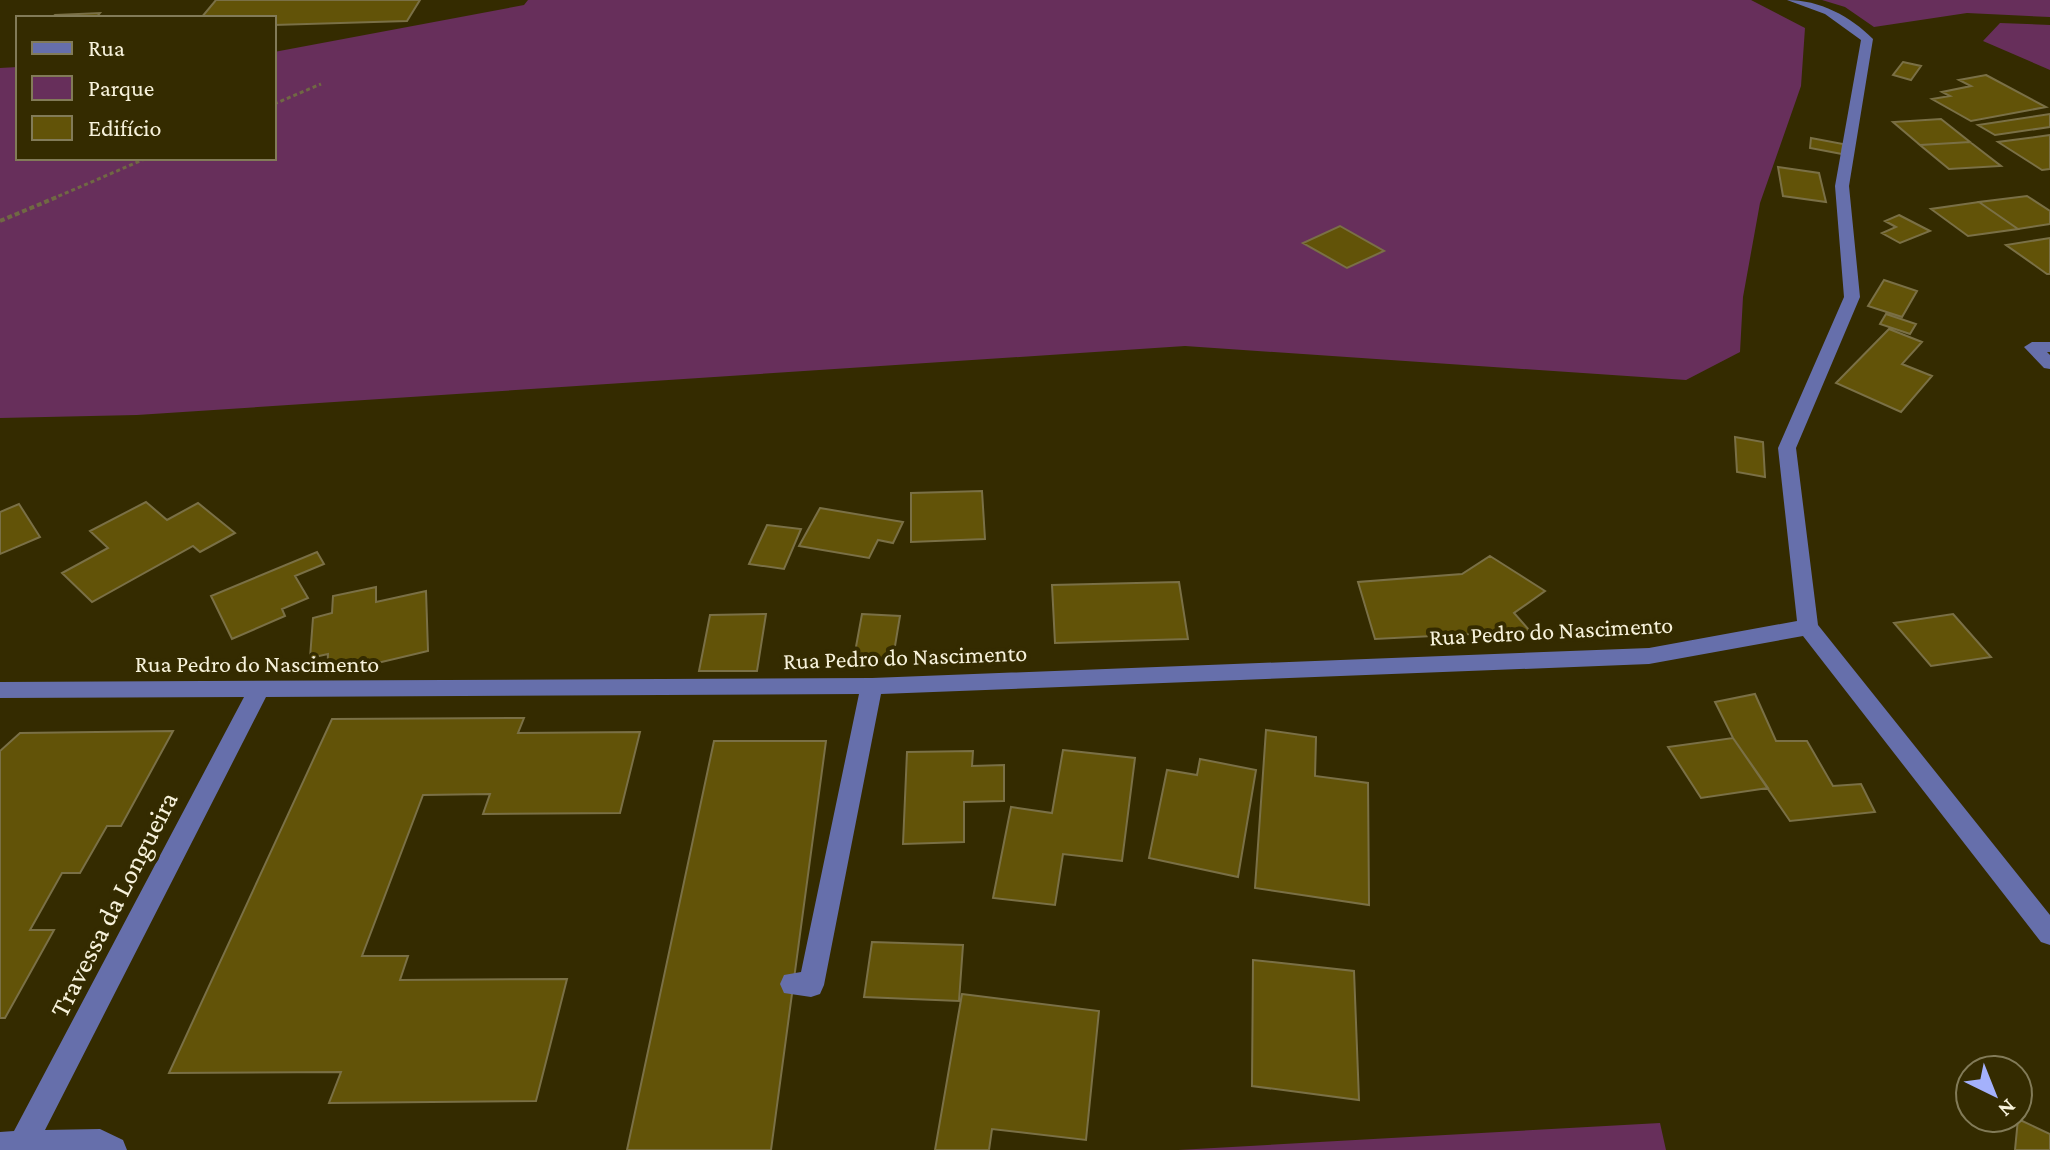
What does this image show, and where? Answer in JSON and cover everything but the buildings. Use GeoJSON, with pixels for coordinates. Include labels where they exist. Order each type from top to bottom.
{"type":"FeatureCollection","features":[{"type":"Feature","properties":{"kind":"street"},"geometry":{"type":"LineString","coordinates":[[1793,0],[1829,12],[1867,39],[1842,186],[1852,297],[1787,448],[1808,627],[2050,934]]}},
{"type":"Feature","properties":{"kind":"street"},"geometry":{"type":"LineString","coordinates":[[2050,347],[2032,347],[2050,364]]}},
{"type":"Feature","properties":{"kind":"street","name":"Rua Pedro do Nascimento"},"geometry":{"type":"LineString","coordinates":[[0,690],[872,686],[1649,656],[1808,627]]}},
{"type":"Feature","properties":{"kind":"street"},"geometry":{"type":"LineString","coordinates":[[793,984],[811,985],[872,686]]}},
{"type":"Feature","properties":{"kind":"street","name":"Travessa da Longueira"},"geometry":{"type":"LineString","coordinates":[[11,1146],[258,691]]}},
{"type":"Feature","properties":{"kind":"street"},"geometry":{"type":"LineString","coordinates":[[11,1146],[100,1143],[113,1150]]}},
{"type":"Feature","properties":{"kind":"path"},"geometry":{"type":"LineString","coordinates":[[276,103],[321,84]]}},
{"type":"Feature","properties":{"kind":"path"},"geometry":{"type":"LineString","coordinates":[[0,221],[142,160]]}},
{"type":"Feature","properties":{"kind":"green space"},"geometry":{"type":"Polygon","coordinates":[[[528,0],[1751,0],[1805,28],[1801,86],[1760,203],[1743,297],[1740,352],[1686,380],[1185,346],[137,415],[0,418],[0,68],[16,67],[16,160],[276,160],[276,52],[524,5],[528,0]]]}},
{"type":"Feature","properties":{"kind":"green space"},"geometry":{"type":"Polygon","coordinates":[[[1822,0],[2050,0],[2050,17],[1967,13],[1874,27],[1845,7],[1822,0]]]}},
{"type":"Feature","properties":{"kind":"green space"},"geometry":{"type":"Polygon","coordinates":[[[2000,23],[2050,25],[2050,70],[1983,41],[2000,23]]]}},
{"type":"Feature","properties":{"kind":"green space"},"geometry":{"type":"Polygon","coordinates":[[[1660,1123],[1666,1150],[1178,1150],[1660,1123]]]}}]}
